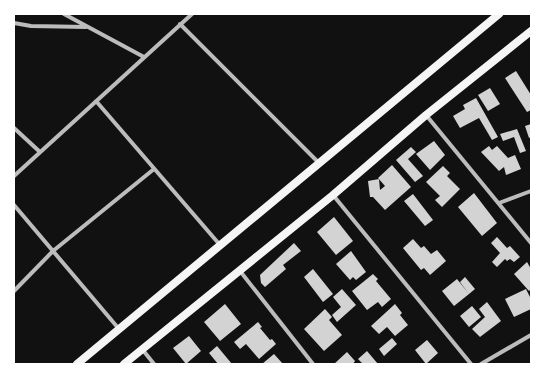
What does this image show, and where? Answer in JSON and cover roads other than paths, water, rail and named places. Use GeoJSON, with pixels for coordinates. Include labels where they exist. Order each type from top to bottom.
{"type":"FeatureCollection","features":[{"type":"Feature","properties":{"kind":"main road"},"geometry":{"type":"LineString","coordinates":[[77,364],[499,14]]}},
{"type":"Feature","properties":{"kind":"main road"},"geometry":{"type":"LineString","coordinates":[[124,364],[333,195],[426,115],[531,31]]}},
{"type":"Feature","properties":{"kind":"street"},"geometry":{"type":"LineString","coordinates":[[64,14],[144,57]]}},
{"type":"Feature","properties":{"kind":"street"},"geometry":{"type":"LineString","coordinates":[[14,176],[192,14]]}},
{"type":"Feature","properties":{"kind":"street"},"geometry":{"type":"LineString","coordinates":[[14,23],[31,26],[88,28]]}},
{"type":"Feature","properties":{"kind":"street"},"geometry":{"type":"LineString","coordinates":[[180,24],[320,163]]}},
{"type":"Feature","properties":{"kind":"street"},"geometry":{"type":"LineString","coordinates":[[96,101],[220,245]]}},
{"type":"Feature","properties":{"kind":"street"},"geometry":{"type":"LineString","coordinates":[[426,115],[531,243]]}},
{"type":"Feature","properties":{"kind":"street"},"geometry":{"type":"LineString","coordinates":[[14,128],[40,152]]}},
{"type":"Feature","properties":{"kind":"street"},"geometry":{"type":"LineString","coordinates":[[14,291],[53,251],[154,169]]}},
{"type":"Feature","properties":{"kind":"street"},"geometry":{"type":"LineString","coordinates":[[499,203],[531,191]]}},
{"type":"Feature","properties":{"kind":"street"},"geometry":{"type":"LineString","coordinates":[[333,195],[471,364]]}},
{"type":"Feature","properties":{"kind":"street"},"geometry":{"type":"LineString","coordinates":[[14,206],[119,328]]}},
{"type":"Feature","properties":{"kind":"street"},"geometry":{"type":"LineString","coordinates":[[240,271],[313,364]]}},
{"type":"Feature","properties":{"kind":"street"},"geometry":{"type":"LineString","coordinates":[[481,364],[531,335]]}},
{"type":"Feature","properties":{"kind":"street"},"geometry":{"type":"LineString","coordinates":[[142,349],[154,364]]}}]}
